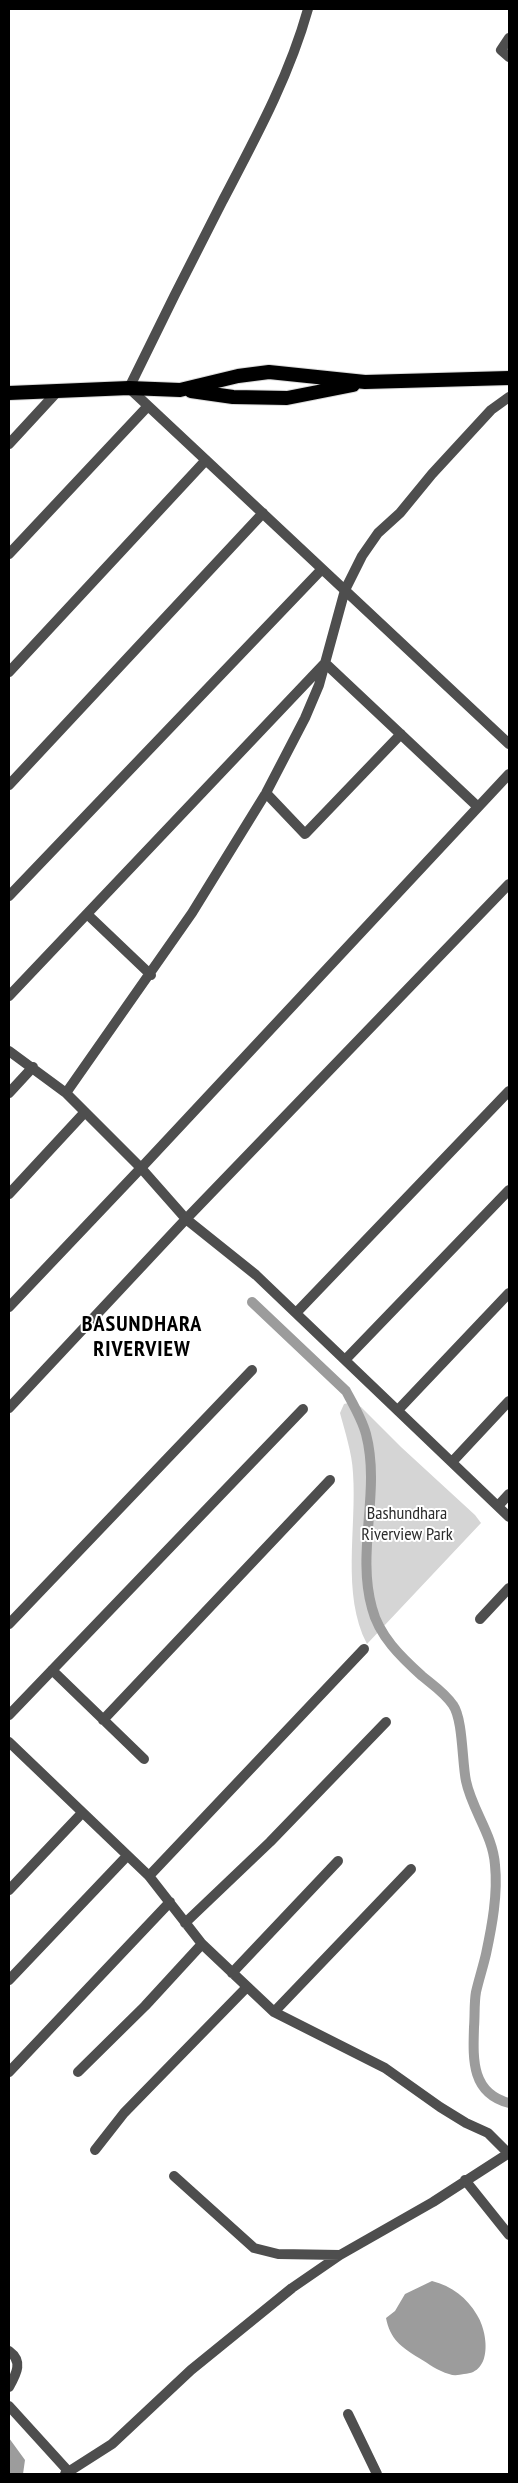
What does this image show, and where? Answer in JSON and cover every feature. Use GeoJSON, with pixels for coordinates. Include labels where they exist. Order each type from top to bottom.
{"type":"FeatureCollection","features":[{"type":"Feature","properties":{"kind":"highway"},"geometry":{"type":"LineString","coordinates":[[180,390],[238,376],[270,372],[365,382],[509,378]]}},
{"type":"Feature","properties":{"kind":"highway"},"geometry":{"type":"LineString","coordinates":[[9,393],[129,388],[180,390],[233,397],[287,398],[365,382]]}},
{"type":"Feature","properties":{"kind":"street"},"geometry":{"type":"LineString","coordinates":[[308,9],[298,44],[268,114],[173,297],[129,388],[509,744]]}},
{"type":"Feature","properties":{"kind":"street"},"geometry":{"type":"LineString","coordinates":[[509,38],[501,50],[509,57]]}},
{"type":"Feature","properties":{"kind":"street"},"geometry":{"type":"LineString","coordinates":[[9,444],[57,392]]}},
{"type":"Feature","properties":{"kind":"street"},"geometry":{"type":"LineString","coordinates":[[66,1093],[151,975],[192,914],[266,793],[305,718],[325,663],[345,590],[362,556],[378,533],[400,512],[432,474],[491,410],[509,396]]}},
{"type":"Feature","properties":{"kind":"street"},"geometry":{"type":"LineString","coordinates":[[9,554],[148,406]]}},
{"type":"Feature","properties":{"kind":"street"},"geometry":{"type":"LineString","coordinates":[[9,672],[206,460]]}},
{"type":"Feature","properties":{"kind":"street"},"geometry":{"type":"LineString","coordinates":[[9,785],[263,513]]}},
{"type":"Feature","properties":{"kind":"street"},"geometry":{"type":"LineString","coordinates":[[9,896],[322,569]]}},
{"type":"Feature","properties":{"kind":"street"},"geometry":{"type":"LineString","coordinates":[[325,663],[478,807]]}},
{"type":"Feature","properties":{"kind":"street"},"geometry":{"type":"LineString","coordinates":[[9,996],[325,663]]}},
{"type":"Feature","properties":{"kind":"street"},"geometry":{"type":"LineString","coordinates":[[266,793],[305,834],[400,734]]}},
{"type":"Feature","properties":{"kind":"street"},"geometry":{"type":"LineString","coordinates":[[9,1306],[141,1168],[509,774]]}},
{"type":"Feature","properties":{"kind":"street"},"geometry":{"type":"LineString","coordinates":[[9,1408],[186,1219],[509,884]]}},
{"type":"Feature","properties":{"kind":"street"},"geometry":{"type":"LineString","coordinates":[[87,914],[151,975]]}},
{"type":"Feature","properties":{"kind":"street"},"geometry":{"type":"LineString","coordinates":[[9,1051],[66,1093],[141,1168],[186,1219],[256,1275],[509,1516]]}},
{"type":"Feature","properties":{"kind":"street"},"geometry":{"type":"LineString","coordinates":[[9,1093],[33,1067]]}},
{"type":"Feature","properties":{"kind":"street"},"geometry":{"type":"LineString","coordinates":[[296,1313],[509,1091]]}},
{"type":"Feature","properties":{"kind":"street"},"geometry":{"type":"LineString","coordinates":[[9,1194],[85,1112]]}},
{"type":"Feature","properties":{"kind":"street"},"geometry":{"type":"LineString","coordinates":[[345,1360],[509,1190]]}},
{"type":"Feature","properties":{"kind":"street"},"geometry":{"type":"LineString","coordinates":[[398,1410],[509,1293]]}},
{"type":"Feature","properties":{"kind":"street"},"geometry":{"type":"LineString","coordinates":[[9,1624],[252,1370]]}},
{"type":"Feature","properties":{"kind":"street"},"geometry":{"type":"LineString","coordinates":[[452,1462],[509,1401]]}},
{"type":"Feature","properties":{"kind":"street"},"geometry":{"type":"LineString","coordinates":[[9,1715],[303,1409]]}},
{"type":"Feature","properties":{"kind":"street"},"geometry":{"type":"LineString","coordinates":[[103,1720],[330,1480]]}},
{"type":"Feature","properties":{"kind":"street"},"geometry":{"type":"LineString","coordinates":[[498,1506],[509,1494]]}},
{"type":"Feature","properties":{"kind":"street"},"geometry":{"type":"LineString","coordinates":[[480,1619],[509,1588]]}},
{"type":"Feature","properties":{"kind":"street"},"geometry":{"type":"LineString","coordinates":[[149,1876],[364,1649]]}},
{"type":"Feature","properties":{"kind":"street"},"geometry":{"type":"LineString","coordinates":[[52,1670],[144,1759]]}},
{"type":"Feature","properties":{"kind":"street"},"geometry":{"type":"LineString","coordinates":[[185,1923],[270,1842],[386,1722]]}},
{"type":"Feature","properties":{"kind":"street"},"geometry":{"type":"LineString","coordinates":[[9,1742],[149,1876],[202,1944],[274,2012],[385,2068],[440,2107],[466,2123],[488,2132],[509,2153],[433,2202],[340,2255],[292,2288],[198,2365],[112,2444],[67,2473],[9,2406]]}},
{"type":"Feature","properties":{"kind":"street"},"geometry":{"type":"LineString","coordinates":[[9,1890],[82,1813]]}},
{"type":"Feature","properties":{"kind":"street"},"geometry":{"type":"LineString","coordinates":[[9,1980],[127,1856]]}},
{"type":"Feature","properties":{"kind":"street"},"geometry":{"type":"LineString","coordinates":[[232,1973],[338,1861]]}},
{"type":"Feature","properties":{"kind":"street"},"geometry":{"type":"LineString","coordinates":[[274,2012],[411,1869]]}},
{"type":"Feature","properties":{"kind":"street"},"geometry":{"type":"LineString","coordinates":[[9,2072],[170,1902]]}},
{"type":"Feature","properties":{"kind":"street"},"geometry":{"type":"LineString","coordinates":[[78,2072],[145,2006],[202,1944]]}},
{"type":"Feature","properties":{"kind":"street"},"geometry":{"type":"LineString","coordinates":[[94,2150],[124,2113],[247,1987]]}},
{"type":"Feature","properties":{"kind":"street"},"geometry":{"type":"LineString","coordinates":[[174,2176],[254,2248],[278,2254],[340,2255]]}},
{"type":"Feature","properties":{"kind":"street"},"geometry":{"type":"LineString","coordinates":[[465,2180],[509,2235]]}},
{"type":"Feature","properties":{"kind":"street"},"geometry":{"type":"LineString","coordinates":[[9,2351],[16,2356],[18,2365],[9,2387]]}},
{"type":"Feature","properties":{"kind":"street"},"geometry":{"type":"LineString","coordinates":[[348,2414],[377,2474]]}},
{"type":"Feature","properties":{"kind":"green space","name":"Bashundhara Riverview Park"},"geometry":{"type":"Polygon","coordinates":[[[352,1402],[361,1407],[401,1447],[475,1515],[481,1523],[367,1644],[359,1625],[354,1604],[352,1582],[353,1473],[350,1450],[340,1413],[344,1404],[352,1402]]]}},
{"type":"Feature","properties":{"kind":"shaded area"},"geometry":{"type":"Polygon","coordinates":[[[432,2281],[446,2286],[464,2298],[481,2322],[485,2341],[484,2359],[480,2367],[473,2372],[451,2375],[441,2371],[407,2350],[397,2342],[390,2332],[386,2318],[395,2311],[405,2294],[432,2281]]]}},
{"type":"Feature","properties":{"kind":"shaded area"},"geometry":{"type":"Polygon","coordinates":[[[9,2438],[25,2460],[23,2474],[9,2474],[9,2438]]]}},
{"type":"Feature","properties":{"kind":"waterway"},"geometry":{"type":"LineString","coordinates":[[252,1302],[346,1391],[357,1412],[366,1434],[370,1456],[371,1477],[366,1565],[368,1586],[375,1618],[385,1637],[399,1654],[439,1689],[453,1705],[459,1720],[466,1781],[487,1833],[493,1854],[496,1876],[492,1921],[475,1996],[475,2062],[481,2083],[487,2091],[509,2103]]}},
{"type":"Feature","properties":{"kind":"district","name":"BASUNDHARA RIVERVIEW"},"geometry":{"type":"Point","coordinates":[142,1338]}}]}
